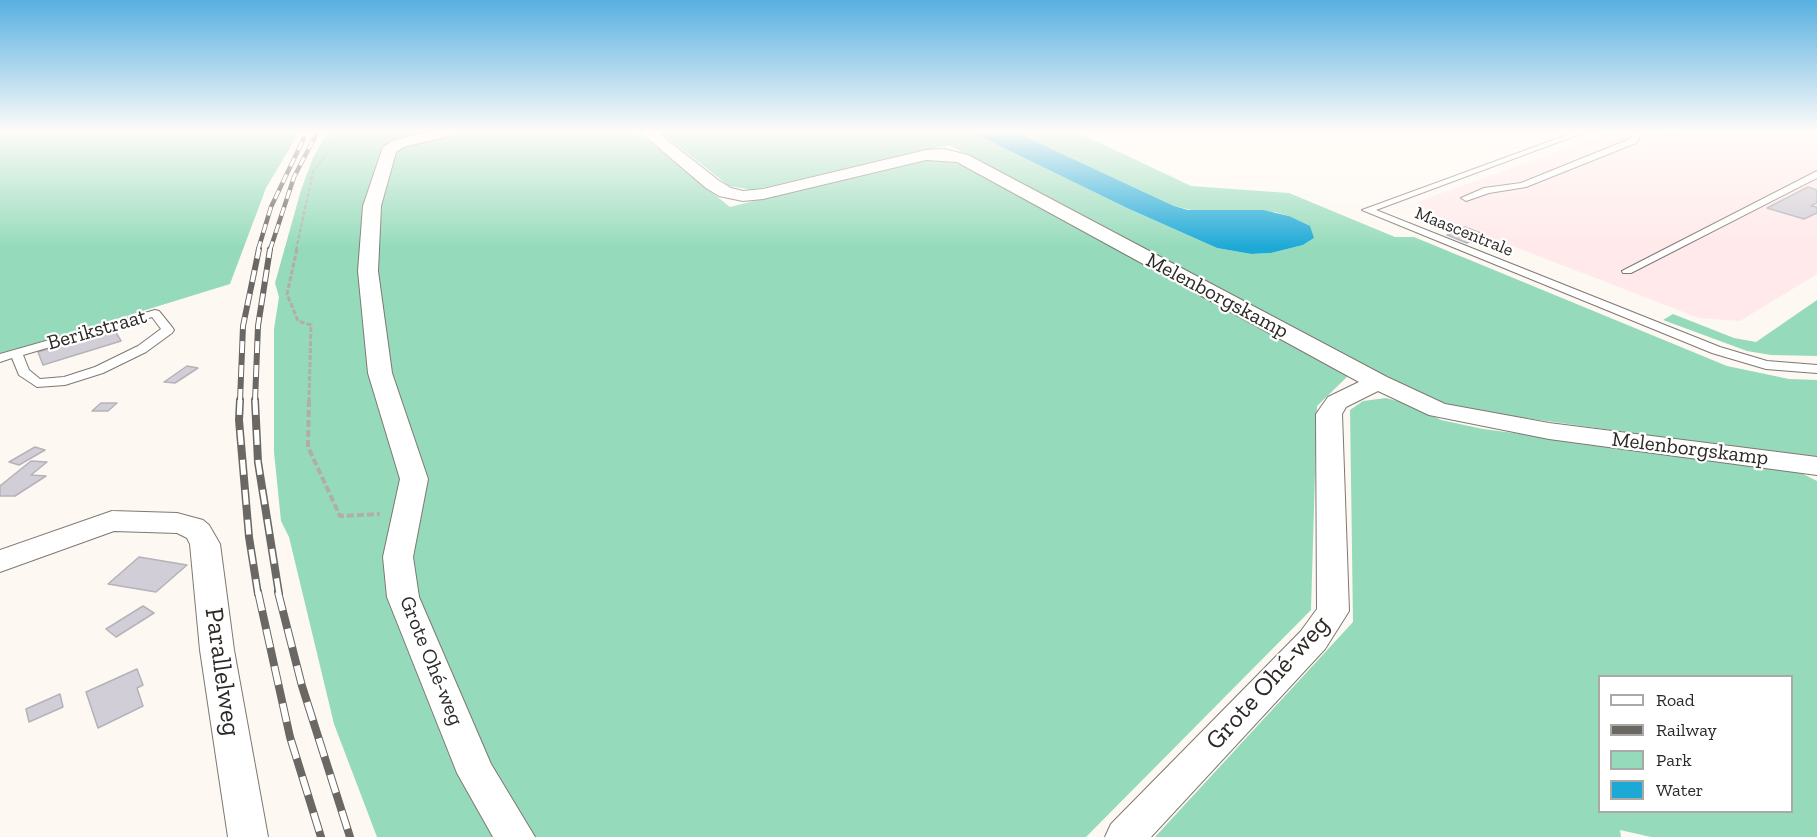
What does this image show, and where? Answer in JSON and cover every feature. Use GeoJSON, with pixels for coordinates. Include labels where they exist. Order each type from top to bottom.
{"type":"FeatureCollection","features":[{"type":"Feature","properties":{"kind":"street","name":"Grote Ohé-weg"},"geometry":{"type":"LineString","coordinates":[[383,170],[372,206],[368,271],[380,373],[414,479],[398,557],[403,597],[476,773],[515,837]]}},
{"type":"Feature","properties":{"kind":"street","name":"Melenborgskamp"},"geometry":{"type":"LineString","coordinates":[[695,170],[725,192],[743,196],[763,194],[863,170]]}},
{"type":"Feature","properties":{"kind":"street","name":"Melenborgskamp"},"geometry":{"type":"LineString","coordinates":[[984,170],[1378,382],[1437,410],[1487,422],[1815,467]]}},
{"type":"Feature","properties":{"kind":"street","name":"Grote Ohé-weg"},"geometry":{"type":"LineString","coordinates":[[1125,837],[1313,640],[1333,611],[1329,414],[1337,402],[1378,382]]}},
{"type":"Feature","properties":{"kind":"street","name":"Parallelweg"},"geometry":{"type":"LineString","coordinates":[[0,561],[112,521],[177,523],[193,527],[205,544],[216,650],[248,837]]}},
{"type":"Feature","properties":{"kind":"lane","name":"Maascentrale"},"geometry":{"type":"LineString","coordinates":[[1475,170],[1367,210],[1716,350],[1766,365],[1817,369]]}},
{"type":"Feature","properties":{"kind":"lane"},"geometry":{"type":"LineString","coordinates":[[1466,198],[1487,190],[1534,180],[1559,170]]}},
{"type":"Feature","properties":{"kind":"lane"},"geometry":{"type":"LineString","coordinates":[[1627,272],[1817,174]]}},
{"type":"Feature","properties":{"kind":"lane","name":"Berikstraat"},"geometry":{"type":"LineString","coordinates":[[0,358],[16,353],[155,313],[168,330],[142,349],[99,370],[65,381],[37,383],[23,372],[16,353]]}},
{"type":"Feature","properties":{"kind":"path"},"geometry":{"type":"LineString","coordinates":[[314,170],[287,294],[298,321],[311,325],[308,447],[340,516],[408,512]]}},
{"type":"Feature","properties":{"kind":"shaded area"},"geometry":{"type":"Polygon","coordinates":[[[1506,170],[1817,170],[1817,274],[1740,321],[1699,318],[1430,214],[1417,202],[1506,170]]]}},
{"type":"Feature","properties":{"kind":"green space"},"geometry":{"type":"Polygon","coordinates":[[[0,170],[277,170],[266,188],[230,284],[0,355],[0,170]]]}},
{"type":"Feature","properties":{"kind":"green space"},"geometry":{"type":"Polygon","coordinates":[[[308,170],[684,170],[730,207],[877,170],[972,170],[1336,367],[1348,376],[1317,406],[1311,610],[1086,837],[377,837],[334,724],[289,537],[281,521],[274,452],[274,329],[279,297],[275,283],[308,170]]]}},
{"type":"Feature","properties":{"kind":"green space"},"geometry":{"type":"Polygon","coordinates":[[[709,170],[840,170],[753,190],[729,186],[709,170]]]}},
{"type":"Feature","properties":{"kind":"green space"},"geometry":{"type":"Polygon","coordinates":[[[996,170],[1049,170],[1217,248],[1251,254],[1271,253],[1303,245],[1314,238],[1289,216],[1275,212],[1200,212],[1174,206],[1097,170],[1157,170],[1191,186],[1289,193],[1395,237],[1414,237],[1727,366],[1789,379],[1817,380],[1817,459],[1461,409],[1434,401],[1243,303],[996,170]]]}},
{"type":"Feature","properties":{"kind":"green space"},"geometry":{"type":"Polygon","coordinates":[[[1817,300],[1817,356],[1771,355],[1747,351],[1663,320],[1673,314],[1734,338],[1756,342],[1817,300]]]}},
{"type":"Feature","properties":{"kind":"green space"},"geometry":{"type":"Polygon","coordinates":[[[1386,398],[1408,404],[1441,420],[1483,429],[1793,469],[1817,481],[1817,837],[1651,837],[1620,830],[1621,837],[1155,837],[1353,622],[1350,410],[1363,401],[1386,398]]]}},
{"type":"Feature","properties":{"kind":"water"},"geometry":{"type":"Polygon","coordinates":[[[1049,170],[1097,170],[1174,206],[1188,210],[1263,210],[1289,216],[1310,226],[1314,238],[1303,245],[1271,253],[1251,254],[1217,248],[1049,170]]]}},
{"type":"Feature","properties":{"kind":"building"},"geometry":{"type":"Polygon","coordinates":[[[1808,187],[1817,190],[1817,203],[1811,206],[1817,207],[1817,213],[1804,219],[1767,208],[1808,187]]]}},
{"type":"Feature","properties":{"kind":"building"},"geometry":{"type":"Polygon","coordinates":[[[1465,227],[1483,234],[1467,243],[1447,235],[1465,227]]]}},
{"type":"Feature","properties":{"kind":"building"},"geometry":{"type":"Polygon","coordinates":[[[114,329],[121,341],[43,365],[38,352],[114,329]]]}},
{"type":"Feature","properties":{"kind":"building"},"geometry":{"type":"Polygon","coordinates":[[[187,366],[198,368],[175,383],[164,382],[187,366]]]}},
{"type":"Feature","properties":{"kind":"building"},"geometry":{"type":"Polygon","coordinates":[[[101,403],[117,403],[108,411],[92,411],[101,403]]]}},
{"type":"Feature","properties":{"kind":"building"},"geometry":{"type":"Polygon","coordinates":[[[35,447],[45,450],[19,465],[9,462],[35,447]]]}},
{"type":"Feature","properties":{"kind":"building"},"geometry":{"type":"Polygon","coordinates":[[[31,461],[47,462],[31,475],[46,476],[15,496],[0,496],[0,486],[31,461]]]}},
{"type":"Feature","properties":{"kind":"building"},"geometry":{"type":"Polygon","coordinates":[[[139,557],[187,565],[156,592],[108,584],[139,557]]]}},
{"type":"Feature","properties":{"kind":"building"},"geometry":{"type":"Polygon","coordinates":[[[143,606],[154,613],[116,637],[106,629],[143,606]]]}},
{"type":"Feature","properties":{"kind":"building"},"geometry":{"type":"Polygon","coordinates":[[[137,669],[143,685],[137,688],[143,706],[98,728],[86,692],[137,669]]]}},
{"type":"Feature","properties":{"kind":"building"},"geometry":{"type":"Polygon","coordinates":[[[60,694],[63,707],[29,722],[26,709],[60,694]]]}},
{"type":"Feature","properties":{"kind":"railway"},"geometry":{"type":"LineString","coordinates":[[258,250],[271,207],[289,170]]}},
{"type":"Feature","properties":{"kind":"railway"},"geometry":{"type":"LineString","coordinates":[[270,250],[298,170]]}},
{"type":"Feature","properties":{"kind":"railway"},"geometry":{"type":"LineString","coordinates":[[240,401],[243,326],[259,249]]}},
{"type":"Feature","properties":{"kind":"railway"},"geometry":{"type":"LineString","coordinates":[[255,400],[258,326],[270,249]]}},
{"type":"Feature","properties":{"kind":"railway"},"geometry":{"type":"LineString","coordinates":[[240,400],[239,420],[249,537],[258,594]]}},
{"type":"Feature","properties":{"kind":"railway"},"geometry":{"type":"LineString","coordinates":[[255,400],[258,462],[279,594]]}},
{"type":"Feature","properties":{"kind":"railway"},"geometry":{"type":"LineString","coordinates":[[258,592],[290,737],[321,837]]}},
{"type":"Feature","properties":{"kind":"railway"},"geometry":{"type":"LineString","coordinates":[[278,592],[302,686],[350,837]]}}]}
